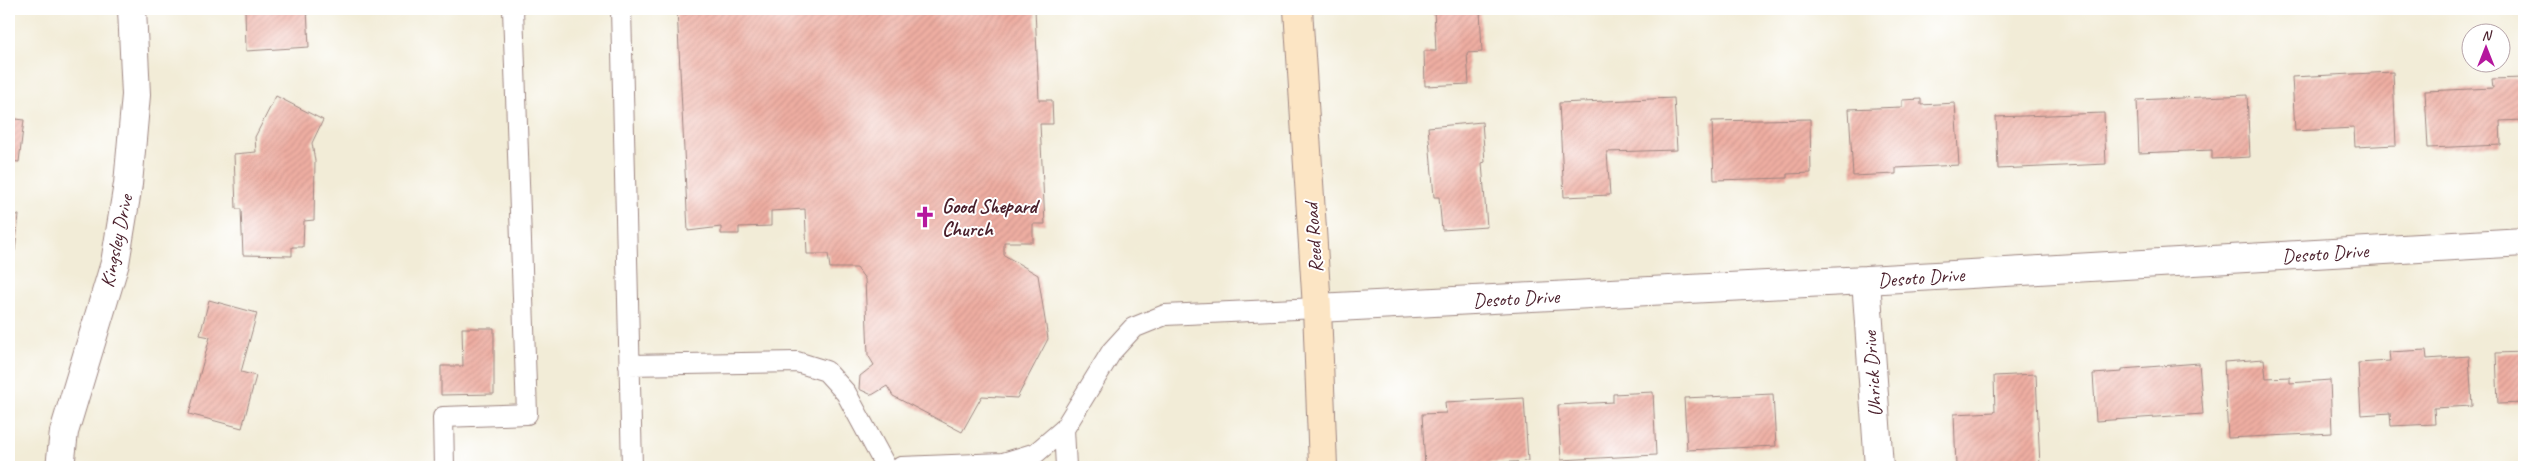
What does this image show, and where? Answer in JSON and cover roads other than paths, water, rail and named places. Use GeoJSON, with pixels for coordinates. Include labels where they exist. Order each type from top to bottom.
{"type":"FeatureCollection","features":[{"type":"Feature","properties":{"kind":"main road","name":"Reed Road"},"geometry":{"type":"LineString","coordinates":[[1298,9],[1317,308],[1323,467]]}},
{"type":"Feature","properties":{"kind":"street","name":"Kingsley Drive"},"geometry":{"type":"LineString","coordinates":[[60,467],[64,432],[115,264],[128,184],[136,95],[132,9]]}},
{"type":"Feature","properties":{"kind":"street","name":"Desoto Drive"},"geometry":{"type":"LineString","coordinates":[[1317,308],[1866,280],[2524,242]]}},
{"type":"Feature","properties":{"kind":"street","name":"Uhrick Drive"},"geometry":{"type":"LineString","coordinates":[[1866,280],[1879,467]]}},
{"type":"Feature","properties":{"kind":"lane"},"geometry":{"type":"LineString","coordinates":[[444,467],[444,416],[527,414],[513,9]]}},
{"type":"Feature","properties":{"kind":"lane"},"geometry":{"type":"LineString","coordinates":[[621,9],[632,467]]}},
{"type":"Feature","properties":{"kind":"lane"},"geometry":{"type":"LineString","coordinates":[[901,467],[1003,463],[1036,453],[1064,429],[1112,351],[1133,328],[1166,316],[1317,308]]}},
{"type":"Feature","properties":{"kind":"lane"},"geometry":{"type":"LineString","coordinates":[[630,365],[797,362],[826,371],[846,393],[886,467]]}},
{"type":"Feature","properties":{"kind":"lane"},"geometry":{"type":"LineString","coordinates":[[1064,429],[1066,467]]}},
{"type":"Feature","properties":{"kind":"place","name":"Good Shepard Church"},"geometry":{"type":"Point","coordinates":[925,217]}}]}
